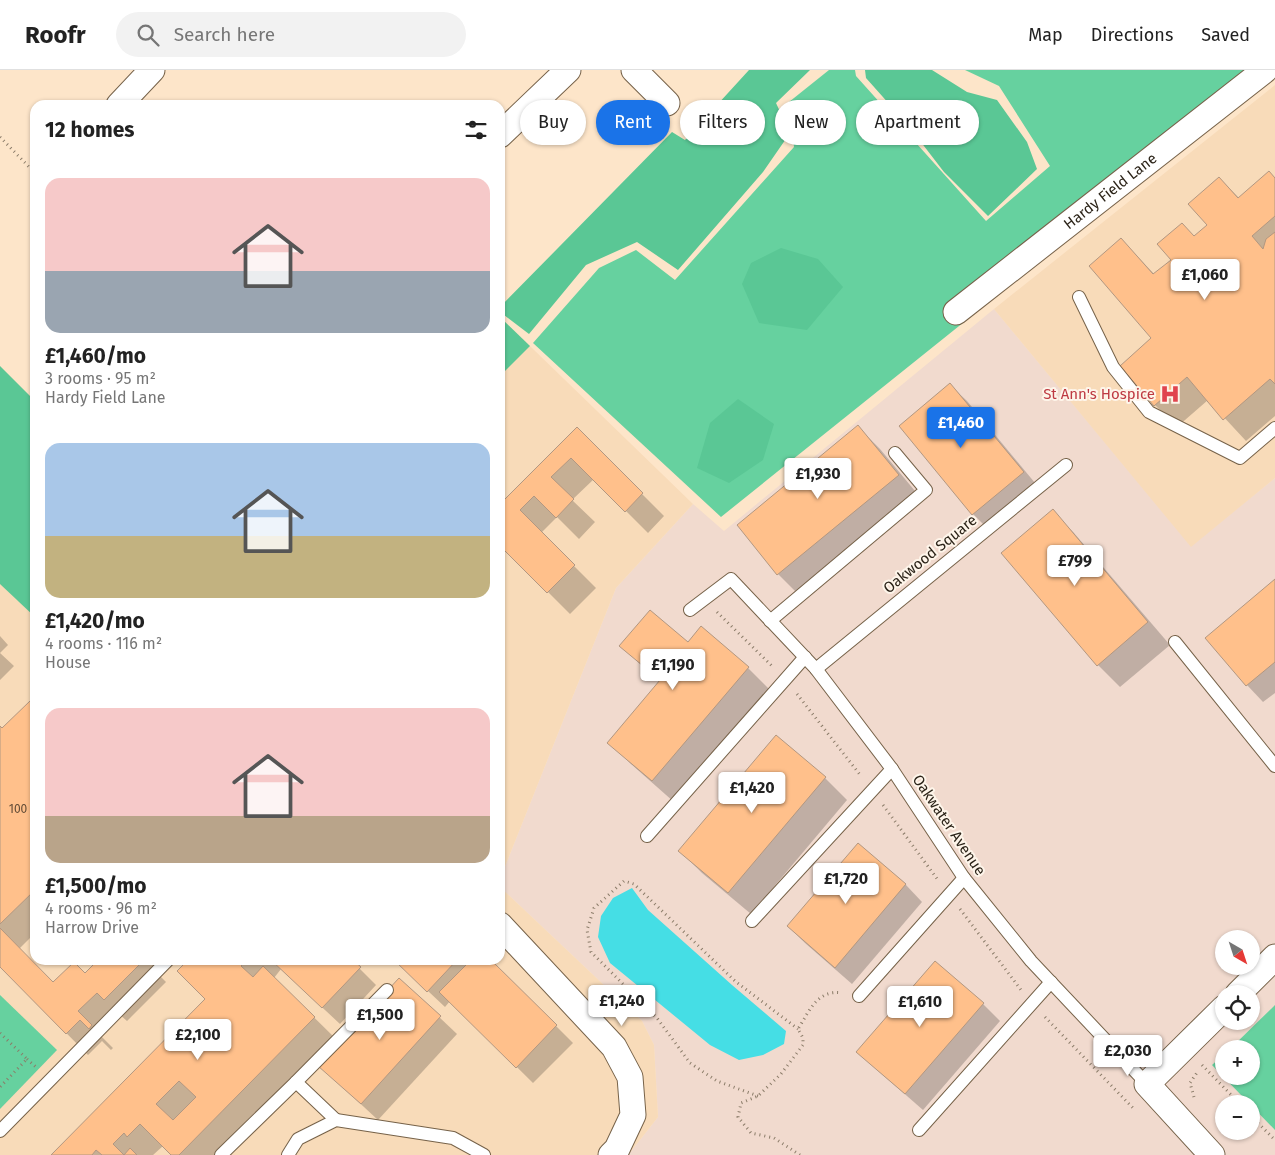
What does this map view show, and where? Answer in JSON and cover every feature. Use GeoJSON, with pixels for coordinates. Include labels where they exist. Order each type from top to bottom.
{"type":"FeatureCollection","features":[{"type":"Feature","properties":{"kind":"street"},"geometry":{"type":"LineString","coordinates":[[124,100],[152,70]]}},
{"type":"Feature","properties":{"kind":"street"},"geometry":{"type":"LineString","coordinates":[[505,130],[568,70]]}},
{"type":"Feature","properties":{"kind":"street"},"geometry":{"type":"LineString","coordinates":[[634,70],[664,100]]}},
{"type":"Feature","properties":{"kind":"street","name":"Hardy Field Lane"},"geometry":{"type":"LineString","coordinates":[[956,312],[1265,70]]}},
{"type":"Feature","properties":{"kind":"street"},"geometry":{"type":"LineString","coordinates":[[505,930],[614,1047],[630,1078],[633,1115],[611,1155]]}},
{"type":"Feature","properties":{"kind":"street"},"geometry":{"type":"LineString","coordinates":[[1247,985],[1275,957]]}},
{"type":"Feature","properties":{"kind":"street"},"geometry":{"type":"LineString","coordinates":[[1212,1155],[1147,1084],[1215,1017]]}},
{"type":"Feature","properties":{"kind":"lane"},"geometry":{"type":"LineString","coordinates":[[1080,297],[1113,367],[1149,412],[1240,458],[1275,428]]}},
{"type":"Feature","properties":{"kind":"lane"},"geometry":{"type":"LineString","coordinates":[[770,621],[926,490],[895,453]]}},
{"type":"Feature","properties":{"kind":"lane","name":"Oakwood Square"},"geometry":{"type":"LineString","coordinates":[[816,669],[1066,464]]}},
{"type":"Feature","properties":{"kind":"lane","name":"Oakwater Avenue"},"geometry":{"type":"LineString","coordinates":[[690,610],[731,579],[816,669],[892,770],[964,878],[1031,961],[1147,1084]]}},
{"type":"Feature","properties":{"kind":"lane"},"geometry":{"type":"LineString","coordinates":[[1175,642],[1275,766]]}},
{"type":"Feature","properties":{"kind":"lane"},"geometry":{"type":"LineString","coordinates":[[647,836],[805,658]]}},
{"type":"Feature","properties":{"kind":"lane"},"geometry":{"type":"LineString","coordinates":[[752,921],[892,770]]}},
{"type":"Feature","properties":{"kind":"lane"},"geometry":{"type":"LineString","coordinates":[[860,996],[964,878]]}},
{"type":"Feature","properties":{"kind":"lane"},"geometry":{"type":"LineString","coordinates":[[0,1131],[163,965]]}},
{"type":"Feature","properties":{"kind":"lane"},"geometry":{"type":"LineString","coordinates":[[919,1130],[1051,982]]}},
{"type":"Feature","properties":{"kind":"lane"},"geometry":{"type":"LineString","coordinates":[[221,1155],[388,990]]}},
{"type":"Feature","properties":{"kind":"lane"},"geometry":{"type":"LineString","coordinates":[[296,1082],[336,1120],[454,1138],[484,1155]]}},
{"type":"Feature","properties":{"kind":"lane"},"geometry":{"type":"LineString","coordinates":[[288,1155],[298,1139],[336,1120]]}},
{"type":"Feature","properties":{"kind":"path"},"geometry":{"type":"LineString","coordinates":[[0,137],[30,168]]}},
{"type":"Feature","properties":{"kind":"path"},"geometry":{"type":"LineString","coordinates":[[758,1096],[717,1081],[690,1063],[657,1018],[591,952],[587,930],[594,908],[624,881],[634,884],[735,981],[798,1029],[803,1038],[803,1045],[781,1074],[758,1096],[741,1103],[738,1117],[751,1133],[774,1138],[800,1155]]}},
{"type":"Feature","properties":{"kind":"path"},"geometry":{"type":"LineString","coordinates":[[798,1029],[818,998],[833,991],[860,996]]}},
{"type":"Feature","properties":{"kind":"path"},"geometry":{"type":"LineString","coordinates":[[0,1033],[27,1059],[0,1087]]}},
{"type":"Feature","properties":{"kind":"path"},"geometry":{"type":"LineString","coordinates":[[1194,1101],[1190,1083],[1208,1058]]}},
{"type":"Feature","properties":{"kind":"path"},"geometry":{"type":"LineString","coordinates":[[1202,1064],[1231,1095]]}},
{"type":"Feature","properties":{"kind":"path"},"geometry":{"type":"LineString","coordinates":[[1260,1125],[1275,1140]]}},
{"type":"Feature","properties":{"kind":"shaded area","name":"St Ann's Hospice"},"geometry":{"type":"Polygon","coordinates":[[[1275,85],[1275,478],[1191,547],[994,309],[1275,85]]]}},
{"type":"Feature","properties":{"kind":"shaded area"},"geometry":{"type":"Polygon","coordinates":[[[994,309],[1191,546],[1275,478],[1275,1155],[628,1155],[658,1117],[654,1045],[642,1021],[505,892],[505,866],[616,588],[693,504],[724,531],[994,309]]]}},
{"type":"Feature","properties":{"kind":"shaded area"},"geometry":{"type":"Polygon","coordinates":[[[505,322],[693,504],[616,588],[505,866],[505,322]]]}},
{"type":"Feature","properties":{"kind":"shaded area"},"geometry":{"type":"Polygon","coordinates":[[[0,366],[30,396],[30,965],[505,965],[505,892],[642,1021],[654,1045],[658,1117],[628,1155],[0,1155],[0,366]]]}},
{"type":"Feature","properties":{"kind":"green space"},"geometry":{"type":"Polygon","coordinates":[[[749,70],[810,70],[779,100],[775,100],[775,145],[782,145],[763,172],[678,270],[637,242],[586,265],[529,334],[505,316],[505,302],[659,145],[670,145],[670,134],[672,132],[680,137],[680,145],[765,145],[765,100],[722,100],[749,70]]]}},
{"type":"Feature","properties":{"kind":"green space"},"geometry":{"type":"Polygon","coordinates":[[[829,70],[855,70],[856,76],[878,100],[856,100],[856,145],[918,145],[986,221],[1050,166],[999,86],[965,70],[1260,70],[1268,78],[721,517],[533,343],[599,268],[636,250],[675,280],[794,145],[846,145],[846,100],[792,100],[829,70]]]}},
{"type":"Feature","properties":{"kind":"green space"},"geometry":{"type":"Polygon","coordinates":[[[865,70],[932,70],[967,92],[997,100],[1027,142],[1037,169],[988,216],[944,172],[923,145],[979,145],[979,100],[886,100],[866,78],[865,70]]]}},
{"type":"Feature","properties":{"kind":"green space"},"geometry":{"type":"Polygon","coordinates":[[[781,248],[818,259],[843,287],[807,330],[759,323],[742,284],[751,263],[781,248]]]}},
{"type":"Feature","properties":{"kind":"green space"},"geometry":{"type":"Polygon","coordinates":[[[505,322],[530,346],[505,371],[505,322]]]}},
{"type":"Feature","properties":{"kind":"green space"},"geometry":{"type":"Polygon","coordinates":[[[0,366],[30,396],[30,612],[0,584],[0,366]]]}},
{"type":"Feature","properties":{"kind":"green space"},"geometry":{"type":"Polygon","coordinates":[[[738,399],[774,424],[763,460],[729,483],[697,468],[710,423],[738,399]]]}},
{"type":"Feature","properties":{"kind":"green space"},"geometry":{"type":"Polygon","coordinates":[[[0,995],[57,1050],[0,1109],[0,995]]]}},
{"type":"Feature","properties":{"kind":"green space"},"geometry":{"type":"Polygon","coordinates":[[[1275,1005],[1275,1130],[1260,1115],[1260,1095],[1241,1095],[1231,1085],[1260,1085],[1260,1040],[1239,1040],[1249,1030],[1260,1030],[1260,1020],[1275,1005]]]}},
{"type":"Feature","properties":{"kind":"water"},"geometry":{"type":"Polygon","coordinates":[[[632,888],[648,910],[786,1031],[784,1044],[763,1055],[739,1060],[710,1045],[610,963],[598,937],[601,916],[613,898],[632,888]]]}},
{"type":"Feature","properties":{"kind":"building"},"geometry":{"type":"Polygon","coordinates":[[[1269,171],[1275,178],[1275,216],[1252,236],[1263,249],[1266,239],[1275,232],[1275,384],[1270,379],[1223,420],[1187,377],[1154,406],[1120,366],[1151,338],[1089,266],[1121,238],[1153,274],[1171,260],[1157,244],[1182,223],[1194,236],[1207,225],[1188,204],[1219,177],[1238,198],[1269,171]]]}},
{"type":"Feature","properties":{"kind":"building"},"geometry":{"type":"Polygon","coordinates":[[[950,383],[1024,472],[972,515],[899,426],[950,383]]]}},
{"type":"Feature","properties":{"kind":"building"},"geometry":{"type":"Polygon","coordinates":[[[858,425],[899,475],[777,575],[737,525],[858,425]]]}},
{"type":"Feature","properties":{"kind":"building"},"geometry":{"type":"Polygon","coordinates":[[[577,427],[643,493],[625,512],[571,458],[551,477],[574,499],[556,518],[534,496],[520,510],[575,565],[547,593],[505,551],[505,499],[577,427]]]}},
{"type":"Feature","properties":{"kind":"building"},"geometry":{"type":"Polygon","coordinates":[[[1053,509],[1148,622],[1097,666],[1001,553],[1053,509]]]}},
{"type":"Feature","properties":{"kind":"building"},"geometry":{"type":"Polygon","coordinates":[[[1275,579],[1275,662],[1246,686],[1205,638],[1275,579]]]}},
{"type":"Feature","properties":{"kind":"building"},"geometry":{"type":"Polygon","coordinates":[[[650,610],[688,642],[701,626],[749,667],[652,781],[607,743],[660,680],[619,646],[650,610]]]}},
{"type":"Feature","properties":{"kind":"building"},"geometry":{"type":"Polygon","coordinates":[[[30,701],[30,895],[0,924],[0,726],[2,728],[30,701]]]}},
{"type":"Feature","properties":{"kind":"building"},"geometry":{"type":"Polygon","coordinates":[[[776,735],[826,777],[728,893],[678,851],[776,735]]]}},
{"type":"Feature","properties":{"kind":"building"},"geometry":{"type":"Polygon","coordinates":[[[858,843],[906,884],[835,968],[787,926],[858,843]]]}},
{"type":"Feature","properties":{"kind":"building"},"geometry":{"type":"Polygon","coordinates":[[[0,928],[30,959],[30,965],[36,965],[53,982],[71,965],[77,965],[85,973],[93,965],[139,965],[104,1000],[97,993],[78,1011],[92,1025],[89,1029],[80,1020],[66,1034],[0,967],[0,928]]]}},
{"type":"Feature","properties":{"kind":"building"},"geometry":{"type":"Polygon","coordinates":[[[935,961],[984,1003],[905,1094],[856,1052],[935,961]]]}},
{"type":"Feature","properties":{"kind":"building"},"geometry":{"type":"Polygon","coordinates":[[[183,965],[242,965],[253,977],[263,966],[315,1017],[179,1155],[171,1155],[140,1124],[127,1137],[124,1133],[113,1144],[124,1155],[102,1155],[96,1150],[92,1155],[51,1155],[205,999],[177,971],[183,965]],[[179,1081],[156,1104],[173,1120],[196,1097],[179,1081]]]}},
{"type":"Feature","properties":{"kind":"building"},"geometry":{"type":"Polygon","coordinates":[[[276,965],[359,965],[361,967],[322,1008],[276,965]]]}},
{"type":"Feature","properties":{"kind":"building"},"geometry":{"type":"Polygon","coordinates":[[[399,965],[452,965],[427,992],[399,965]]]}},
{"type":"Feature","properties":{"kind":"building"},"geometry":{"type":"Polygon","coordinates":[[[466,965],[496,965],[557,1025],[516,1068],[439,992],[466,965]]]}},
{"type":"Feature","properties":{"kind":"building"},"geometry":{"type":"Polygon","coordinates":[[[399,978],[441,1016],[361,1104],[318,1066],[399,978]]]}},
{"type":"Feature","properties":{"kind":"building"},"geometry":{"type":"Polygon","coordinates":[[[130,1148],[137,1155],[124,1155],[130,1148]]]}},
{"type":"Feature","properties":{"kind":"place","name":"St Ann's Hospice"},"geometry":{"type":"Point","coordinates":[1170,394]}}]}
